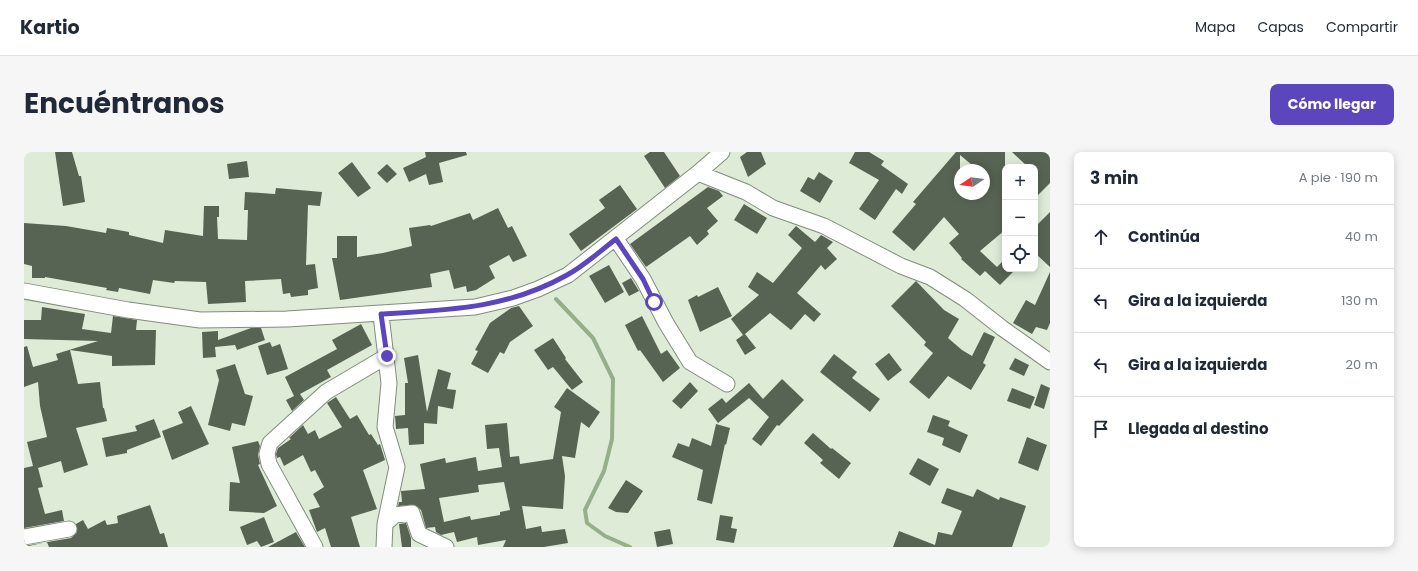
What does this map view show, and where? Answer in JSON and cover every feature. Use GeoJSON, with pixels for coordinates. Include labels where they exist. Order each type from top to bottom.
{"type":"FeatureCollection","features":[{"type":"Feature","properties":{"kind":"street"},"geometry":{"type":"LineString","coordinates":[[24,291],[128,310],[200,320],[287,319],[475,307],[513,298],[538,289],[568,275],[616,239],[722,152]]}},
{"type":"Feature","properties":{"kind":"street"},"geometry":{"type":"LineString","coordinates":[[698,173],[746,192],[773,208],[824,226],[901,266],[930,277],[965,299],[1002,328],[1050,362]]}},
{"type":"Feature","properties":{"kind":"street"},"geometry":{"type":"LineString","coordinates":[[616,239],[643,279],[675,340],[690,362],[727,384]]}},
{"type":"Feature","properties":{"kind":"street"},"geometry":{"type":"LineString","coordinates":[[381,314],[389,382],[385,427],[396,467],[385,524],[384,547]]}},
{"type":"Feature","properties":{"kind":"street"},"geometry":{"type":"LineString","coordinates":[[315,547],[269,464],[267,454],[270,443],[326,392],[387,356]]}},
{"type":"Feature","properties":{"kind":"street"},"geometry":{"type":"LineString","coordinates":[[385,524],[395,515],[412,513],[419,534],[438,545],[446,547]]}},
{"type":"Feature","properties":{"kind":"street"},"geometry":{"type":"LineString","coordinates":[[24,537],[69,529]]}},
{"type":"Feature","properties":{"kind":"building"},"geometry":{"type":"Polygon","coordinates":[[[55,152],[72,152],[79,176],[81,176],[85,202],[63,206],[55,152]]]}},
{"type":"Feature","properties":{"kind":"building"},"geometry":{"type":"Polygon","coordinates":[[[425,152],[466,152],[467,155],[439,163],[443,182],[429,185],[426,174],[409,182],[403,168],[426,157],[425,152]]]}},
{"type":"Feature","properties":{"kind":"building"},"geometry":{"type":"Polygon","coordinates":[[[650,152],[664,152],[680,176],[665,188],[644,156],[650,152]]]}},
{"type":"Feature","properties":{"kind":"building"},"geometry":{"type":"Polygon","coordinates":[[[747,152],[761,152],[766,164],[748,177],[740,157],[747,152]]]}},
{"type":"Feature","properties":{"kind":"building"},"geometry":{"type":"Polygon","coordinates":[[[855,152],[869,152],[884,161],[881,165],[908,184],[902,194],[896,189],[875,220],[859,209],[879,180],[849,163],[855,152]]]}},
{"type":"Feature","properties":{"kind":"building"},"geometry":{"type":"Polygon","coordinates":[[[956,152],[1005,152],[1005,164],[1002,164],[1002,233],[980,251],[997,267],[1002,262],[1002,272],[1013,272],[1000,285],[985,271],[980,276],[961,259],[962,258],[949,243],[959,234],[944,217],[914,251],[892,232],[916,204],[913,202],[956,152]]]}},
{"type":"Feature","properties":{"kind":"building"},"geometry":{"type":"Polygon","coordinates":[[[1012,152],[1050,152],[1050,183],[1038,195],[1038,164],[1025,164],[1012,152]]]}},
{"type":"Feature","properties":{"kind":"building"},"geometry":{"type":"Polygon","coordinates":[[[247,161],[249,177],[229,179],[227,164],[247,161]]]}},
{"type":"Feature","properties":{"kind":"building"},"geometry":{"type":"Polygon","coordinates":[[[352,162],[371,188],[358,197],[338,173],[352,162]]]}},
{"type":"Feature","properties":{"kind":"building"},"geometry":{"type":"Polygon","coordinates":[[[387,164],[397,174],[387,183],[377,173],[387,164]]]}},
{"type":"Feature","properties":{"kind":"building"},"geometry":{"type":"Polygon","coordinates":[[[819,172],[833,181],[820,203],[800,191],[808,177],[814,180],[819,172]]]}},
{"type":"Feature","properties":{"kind":"building"},"geometry":{"type":"Polygon","coordinates":[[[620,185],[637,209],[581,251],[569,234],[605,208],[599,200],[620,185]]]}},
{"type":"Feature","properties":{"kind":"building"},"geometry":{"type":"Polygon","coordinates":[[[708,187],[719,191],[723,196],[707,208],[718,221],[707,231],[709,234],[697,245],[690,236],[646,267],[630,244],[708,187]]]}},
{"type":"Feature","properties":{"kind":"building"},"geometry":{"type":"Polygon","coordinates":[[[276,188],[322,192],[320,206],[308,205],[306,265],[315,264],[318,288],[308,290],[308,295],[291,297],[290,293],[283,294],[281,279],[245,281],[246,302],[208,304],[206,282],[175,281],[174,283],[153,280],[150,294],[119,288],[118,292],[106,290],[107,288],[45,277],[32,278],[32,266],[24,264],[24,223],[66,226],[106,233],[107,228],[129,232],[129,235],[163,243],[165,230],[203,236],[204,206],[219,206],[219,217],[217,217],[218,239],[247,240],[248,210],[244,210],[245,192],[275,194],[276,188]]]}},
{"type":"Feature","properties":{"kind":"building"},"geometry":{"type":"Polygon","coordinates":[[[744,204],[767,218],[757,234],[734,220],[744,204]]]}},
{"type":"Feature","properties":{"kind":"building"},"geometry":{"type":"Polygon","coordinates":[[[498,208],[508,228],[512,226],[527,256],[513,262],[509,255],[489,266],[495,278],[476,290],[467,292],[466,286],[454,289],[449,270],[430,274],[432,287],[340,300],[332,258],[337,258],[337,236],[357,236],[357,257],[383,253],[412,246],[409,228],[431,226],[470,213],[473,220],[498,208]]]}},
{"type":"Feature","properties":{"kind":"building"},"geometry":{"type":"Polygon","coordinates":[[[1050,212],[1050,267],[1038,256],[1038,224],[1050,212]]]}},
{"type":"Feature","properties":{"kind":"building"},"geometry":{"type":"Polygon","coordinates":[[[796,226],[815,242],[821,235],[833,242],[827,248],[837,259],[825,270],[821,265],[797,293],[821,314],[814,322],[805,314],[791,330],[770,313],[745,334],[756,348],[745,355],[736,340],[743,335],[731,319],[759,295],[748,287],[757,272],[773,283],[802,248],[788,235],[796,226]]]}},
{"type":"Feature","properties":{"kind":"building"},"geometry":{"type":"Polygon","coordinates":[[[609,265],[624,292],[605,303],[589,276],[609,265]]]}},
{"type":"Feature","properties":{"kind":"building"},"geometry":{"type":"Polygon","coordinates":[[[1050,272],[1050,323],[1047,330],[1036,327],[1032,334],[1013,323],[1026,300],[1035,305],[1050,272]]]}},
{"type":"Feature","properties":{"kind":"building"},"geometry":{"type":"Polygon","coordinates":[[[631,278],[639,291],[629,296],[622,283],[631,278]]]}},
{"type":"Feature","properties":{"kind":"building"},"geometry":{"type":"Polygon","coordinates":[[[916,281],[944,310],[959,319],[948,338],[962,350],[972,356],[984,332],[995,337],[983,363],[986,365],[971,390],[948,376],[929,399],[909,382],[933,353],[924,345],[926,342],[891,306],[916,281]]]}},
{"type":"Feature","properties":{"kind":"building"},"geometry":{"type":"Polygon","coordinates":[[[718,287],[732,316],[700,332],[688,300],[697,295],[698,297],[718,287]]]}},
{"type":"Feature","properties":{"kind":"building"},"geometry":{"type":"Polygon","coordinates":[[[519,306],[533,326],[510,342],[504,354],[500,352],[488,373],[471,364],[478,351],[475,350],[490,323],[511,308],[519,306]]]}},
{"type":"Feature","properties":{"kind":"building"},"geometry":{"type":"Polygon","coordinates":[[[42,307],[85,314],[82,329],[111,333],[113,316],[137,320],[136,330],[156,330],[155,365],[112,366],[112,356],[70,350],[78,384],[100,382],[103,408],[107,421],[76,428],[88,465],[64,473],[61,461],[38,468],[43,487],[38,488],[45,514],[62,510],[64,521],[24,528],[24,468],[33,466],[27,442],[47,437],[40,406],[38,382],[24,387],[24,347],[27,346],[33,367],[58,360],[56,354],[98,341],[24,339],[24,320],[41,320],[42,307]]]}},
{"type":"Feature","properties":{"kind":"building"},"geometry":{"type":"Polygon","coordinates":[[[642,316],[661,354],[667,350],[680,368],[663,382],[640,350],[638,351],[625,325],[642,316]]]}},
{"type":"Feature","properties":{"kind":"building"},"geometry":{"type":"Polygon","coordinates":[[[361,324],[372,345],[327,370],[331,377],[300,394],[304,400],[292,411],[286,400],[294,396],[285,377],[337,349],[332,340],[361,324]]]}},
{"type":"Feature","properties":{"kind":"building"},"geometry":{"type":"Polygon","coordinates":[[[251,328],[261,328],[265,340],[237,350],[235,345],[215,347],[216,357],[203,358],[202,332],[218,331],[218,340],[251,328]]]}},
{"type":"Feature","properties":{"kind":"building"},"geometry":{"type":"Polygon","coordinates":[[[553,338],[566,358],[565,359],[583,382],[572,390],[553,367],[548,370],[534,350],[553,338]]]}},
{"type":"Feature","properties":{"kind":"building"},"geometry":{"type":"Polygon","coordinates":[[[270,342],[272,347],[280,344],[288,369],[267,375],[258,346],[270,342]]]}},
{"type":"Feature","properties":{"kind":"building"},"geometry":{"type":"Polygon","coordinates":[[[889,353],[902,370],[888,381],[875,364],[889,353]]]}},
{"type":"Feature","properties":{"kind":"building"},"geometry":{"type":"Polygon","coordinates":[[[834,354],[857,372],[852,378],[880,399],[870,412],[820,372],[834,354]]]}},
{"type":"Feature","properties":{"kind":"building"},"geometry":{"type":"Polygon","coordinates":[[[418,355],[427,412],[438,369],[451,373],[447,389],[456,390],[453,409],[438,406],[437,424],[424,423],[424,444],[409,445],[408,428],[396,429],[395,416],[405,415],[405,383],[408,383],[404,358],[418,355]]]}},
{"type":"Feature","properties":{"kind":"building"},"geometry":{"type":"Polygon","coordinates":[[[1015,358],[1029,365],[1024,376],[1009,369],[1015,358]]]}},
{"type":"Feature","properties":{"kind":"building"},"geometry":{"type":"Polygon","coordinates":[[[235,364],[245,394],[253,396],[245,426],[232,423],[230,431],[208,425],[219,380],[216,370],[235,364]]]}},
{"type":"Feature","properties":{"kind":"building"},"geometry":{"type":"Polygon","coordinates":[[[782,379],[804,400],[779,426],[777,425],[761,446],[752,439],[769,417],[749,398],[718,423],[708,409],[722,398],[726,403],[749,383],[763,399],[782,379]]]}},
{"type":"Feature","properties":{"kind":"building"},"geometry":{"type":"Polygon","coordinates":[[[690,382],[698,391],[681,409],[672,401],[690,382]]]}},
{"type":"Feature","properties":{"kind":"building"},"geometry":{"type":"Polygon","coordinates":[[[1041,384],[1050,388],[1044,409],[1034,405],[1041,384]]]}},
{"type":"Feature","properties":{"kind":"building"},"geometry":{"type":"Polygon","coordinates":[[[567,388],[600,412],[589,428],[581,422],[575,458],[562,456],[565,476],[563,509],[522,506],[526,529],[541,526],[542,532],[565,529],[568,543],[544,547],[503,547],[506,540],[478,545],[477,537],[457,542],[454,532],[441,535],[436,532],[435,527],[426,528],[421,510],[415,505],[398,506],[399,502],[402,502],[401,491],[425,489],[420,464],[445,458],[446,463],[476,457],[478,471],[502,467],[499,448],[487,449],[485,425],[507,423],[510,457],[519,456],[520,464],[553,459],[561,412],[554,407],[567,388]],[[504,482],[478,485],[479,492],[439,498],[444,522],[470,516],[471,520],[500,515],[500,512],[510,510],[504,482]]]}},
{"type":"Feature","properties":{"kind":"building"},"geometry":{"type":"Polygon","coordinates":[[[1012,388],[1035,397],[1030,409],[1007,401],[1012,388]]]}},
{"type":"Feature","properties":{"kind":"building"},"geometry":{"type":"Polygon","coordinates":[[[336,397],[350,419],[357,415],[369,435],[371,434],[378,445],[380,444],[385,460],[363,470],[377,509],[351,517],[360,547],[331,547],[325,528],[317,532],[309,510],[320,507],[313,494],[324,487],[315,470],[311,472],[303,455],[284,466],[280,457],[277,458],[276,454],[278,448],[291,439],[289,438],[303,425],[308,434],[315,430],[319,439],[342,427],[327,403],[336,397]]]}},
{"type":"Feature","properties":{"kind":"building"},"geometry":{"type":"Polygon","coordinates":[[[191,406],[209,444],[172,460],[162,431],[183,423],[178,412],[191,406]]]}},
{"type":"Feature","properties":{"kind":"building"},"geometry":{"type":"Polygon","coordinates":[[[933,415],[950,421],[948,426],[968,435],[960,453],[942,445],[944,438],[927,432],[933,415]]]}},
{"type":"Feature","properties":{"kind":"building"},"geometry":{"type":"Polygon","coordinates":[[[154,419],[161,437],[127,450],[127,453],[106,457],[102,438],[137,431],[135,426],[154,419]]]}},
{"type":"Feature","properties":{"kind":"building"},"geometry":{"type":"Polygon","coordinates":[[[716,424],[730,428],[712,504],[697,500],[703,470],[672,457],[678,443],[689,447],[692,438],[711,446],[716,424]]]}},
{"type":"Feature","properties":{"kind":"building"},"geometry":{"type":"Polygon","coordinates":[[[813,433],[831,449],[832,448],[851,463],[839,479],[820,463],[823,460],[804,443],[813,433]]]}},
{"type":"Feature","properties":{"kind":"building"},"geometry":{"type":"Polygon","coordinates":[[[1027,437],[1047,445],[1038,471],[1018,463],[1027,437]]]}},
{"type":"Feature","properties":{"kind":"building"},"geometry":{"type":"Polygon","coordinates":[[[258,441],[260,446],[258,455],[260,464],[258,465],[277,506],[264,513],[229,511],[230,482],[240,483],[232,447],[258,441]]]}},
{"type":"Feature","properties":{"kind":"building"},"geometry":{"type":"Polygon","coordinates":[[[918,458],[939,469],[930,486],[909,474],[918,458]]]}},
{"type":"Feature","properties":{"kind":"building"},"geometry":{"type":"Polygon","coordinates":[[[626,480],[643,491],[628,513],[616,512],[608,508],[626,480]]]}},
{"type":"Feature","properties":{"kind":"building"},"geometry":{"type":"Polygon","coordinates":[[[947,488],[973,497],[977,489],[999,500],[1000,497],[1026,506],[1012,547],[893,547],[899,531],[935,545],[938,532],[952,535],[962,511],[941,503],[947,488]]]}},
{"type":"Feature","properties":{"kind":"building"},"geometry":{"type":"Polygon","coordinates":[[[150,505],[160,534],[164,533],[168,547],[49,547],[47,542],[71,538],[77,532],[76,524],[83,520],[88,529],[105,520],[107,525],[118,523],[117,516],[150,505]]]}},
{"type":"Feature","properties":{"kind":"building"},"geometry":{"type":"Polygon","coordinates":[[[720,515],[733,517],[731,528],[737,529],[734,543],[716,540],[720,515]]]}},
{"type":"Feature","properties":{"kind":"building"},"geometry":{"type":"Polygon","coordinates":[[[264,517],[274,542],[261,547],[257,541],[247,545],[240,527],[264,517]]]}},
{"type":"Feature","properties":{"kind":"building"},"geometry":{"type":"Polygon","coordinates":[[[406,523],[411,538],[411,547],[402,547],[399,524],[406,523]]]}},
{"type":"Feature","properties":{"kind":"building"},"geometry":{"type":"Polygon","coordinates":[[[670,529],[673,544],[657,547],[654,532],[670,529]]]}},
{"type":"Feature","properties":{"kind":"building"},"geometry":{"type":"Polygon","coordinates":[[[296,532],[305,547],[268,547],[296,532]]]}},
{"type":"Feature","properties":{"kind":"building"},"geometry":{"type":"Polygon","coordinates":[[[45,542],[24,547],[24,546],[45,542]]]}},
{"type":"Feature","properties":{"kind":"waterway"},"geometry":{"type":"LineString","coordinates":[[556,299],[593,338],[613,379],[612,439],[604,471],[585,510],[587,523],[605,536],[630,547]]}},
{"type":"Feature","properties":{"kind":"route"},"geometry":{"type":"LineString","coordinates":[[387,356],[381,314],[475,307],[513,298],[538,289],[568,275],[616,239],[643,279],[654,302]]}}]}
